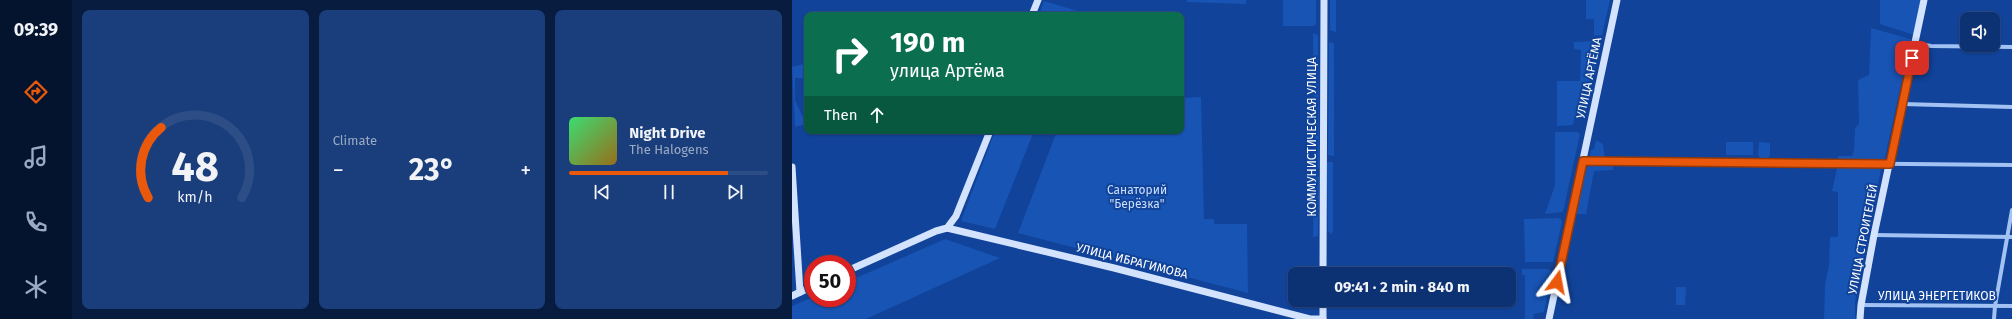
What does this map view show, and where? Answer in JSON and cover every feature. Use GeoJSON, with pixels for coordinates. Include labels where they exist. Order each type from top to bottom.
{"type":"FeatureCollection","features":[{"type":"Feature","properties":{"kind":"main road"},"geometry":{"type":"LineString","coordinates":[[1033,12],[1038,0]]}},
{"type":"Feature","properties":{"kind":"main road","name":"КОММУНИСТИЧЕСКАЯ УЛИЦА"},"geometry":{"type":"LineString","coordinates":[[1323,267],[1324,0]]}},
{"type":"Feature","properties":{"kind":"main road","name":"УЛИЦА АРТЁМА"},"geometry":{"type":"LineString","coordinates":[[1549,319],[1617,0]]}},
{"type":"Feature","properties":{"kind":"main road","name":"УЛИЦА СТРОИТЕЛЕЙ"},"geometry":{"type":"LineString","coordinates":[[1860,319],[1861,305],[1874,235],[1924,0]]}},
{"type":"Feature","properties":{"kind":"main road"},"geometry":{"type":"LineString","coordinates":[[856,267],[936,231],[947,228],[956,216],[989,134]]}},
{"type":"Feature","properties":{"kind":"main road"},"geometry":{"type":"LineString","coordinates":[[792,167],[800,292]]}},
{"type":"Feature","properties":{"kind":"main road","name":"УЛИЦА ИБРАГИМОВА"},"geometry":{"type":"LineString","coordinates":[[947,228],[1114,268],[1311,319],[1323,319]]}},
{"type":"Feature","properties":{"kind":"main road"},"geometry":{"type":"LineString","coordinates":[[792,296],[804,290]]}},
{"type":"Feature","properties":{"kind":"main road"},"geometry":{"type":"LineString","coordinates":[[1323,307],[1323,319]]}},
{"type":"Feature","properties":{"kind":"street"},"geometry":{"type":"LineString","coordinates":[[1915,44],[1931,46],[2012,47]]}},
{"type":"Feature","properties":{"kind":"street"},"geometry":{"type":"LineString","coordinates":[[1902,104],[2012,107]]}},
{"type":"Feature","properties":{"kind":"street"},"geometry":{"type":"LineString","coordinates":[[1583,161],[2012,165]]}},
{"type":"Feature","properties":{"kind":"street"},"geometry":{"type":"LineString","coordinates":[[1994,319],[2006,236],[2012,210]]}},
{"type":"Feature","properties":{"kind":"street"},"geometry":{"type":"LineString","coordinates":[[1874,235],[2012,236]]}},
{"type":"Feature","properties":{"kind":"street","name":"УЛИЦА ЭНЕРГЕТИКОВ"},"geometry":{"type":"LineString","coordinates":[[1861,305],[2012,306]]}},
{"type":"Feature","properties":{"kind":"green space"},"geometry":{"type":"Polygon","coordinates":[[[1187,0],[1246,0],[1246,4],[1187,2],[1187,0]]]}},
{"type":"Feature","properties":{"kind":"green space"},"geometry":{"type":"Polygon","coordinates":[[[1283,0],[1316,0],[1316,24],[1314,26],[1283,26],[1283,0]]]}},
{"type":"Feature","properties":{"kind":"green space"},"geometry":{"type":"Polygon","coordinates":[[[1330,0],[1336,0],[1336,32],[1330,30],[1330,0]]]}},
{"type":"Feature","properties":{"kind":"green space"},"geometry":{"type":"Polygon","coordinates":[[[1586,0],[1610,0],[1602,35],[1594,36],[1594,19],[1586,19],[1586,0]]]}},
{"type":"Feature","properties":{"kind":"green space"},"geometry":{"type":"Polygon","coordinates":[[[1880,0],[1921,0],[1914,35],[1880,24],[1880,0]]]}},
{"type":"Feature","properties":{"kind":"green space"},"geometry":{"type":"Polygon","coordinates":[[[1044,1],[1081,12],[1040,12],[1044,1]]]}},
{"type":"Feature","properties":{"kind":"green space"},"geometry":{"type":"Polygon","coordinates":[[[1871,28],[1911,39],[1884,162],[1838,162],[1838,156],[1852,156],[1854,150],[1855,128],[1859,124],[1858,80],[1869,75],[1871,28]]]}},
{"type":"Feature","properties":{"kind":"green space"},"geometry":{"type":"Polygon","coordinates":[[[1313,33],[1318,35],[1319,168],[1314,169],[1313,33]]]}},
{"type":"Feature","properties":{"kind":"green space"},"geometry":{"type":"Polygon","coordinates":[[[1598,41],[1600,44],[1584,116],[1575,115],[1573,125],[1557,126],[1557,81],[1580,81],[1581,50],[1574,49],[1574,42],[1598,41]]]}},
{"type":"Feature","properties":{"kind":"green space"},"geometry":{"type":"Polygon","coordinates":[[[1329,43],[1334,43],[1334,156],[1328,155],[1329,43]]]}},
{"type":"Feature","properties":{"kind":"green space"},"geometry":{"type":"Polygon","coordinates":[[[803,64],[804,66],[804,78],[795,78],[795,100],[804,120],[804,125],[795,127],[792,67],[803,64]]]}},
{"type":"Feature","properties":{"kind":"green space","name":"Санаторий \"Берёзка\""},"geometry":{"type":"Polygon","coordinates":[[[1201,97],[1204,219],[1214,219],[1214,224],[1247,224],[1248,293],[1018,233],[1056,134],[1184,134],[1184,98],[1201,97]]]}},
{"type":"Feature","properties":{"kind":"green space"},"geometry":{"type":"Polygon","coordinates":[[[1555,132],[1577,132],[1580,134],[1563,212],[1545,214],[1555,185],[1555,132]]]}},
{"type":"Feature","properties":{"kind":"green space"},"geometry":{"type":"Polygon","coordinates":[[[994,134],[1033,134],[995,229],[961,221],[994,134]]]}},
{"type":"Feature","properties":{"kind":"green space"},"geometry":{"type":"Polygon","coordinates":[[[1596,140],[1603,144],[1605,159],[1592,159],[1590,155],[1591,150],[1594,149],[1596,140]]]}},
{"type":"Feature","properties":{"kind":"green space"},"geometry":{"type":"Polygon","coordinates":[[[1726,142],[1753,142],[1753,155],[1726,155],[1726,142]]]}},
{"type":"Feature","properties":{"kind":"green space"},"geometry":{"type":"Polygon","coordinates":[[[1759,142],[1770,143],[1770,155],[1768,159],[1760,158],[1758,155],[1759,142]]]}},
{"type":"Feature","properties":{"kind":"green space"},"geometry":{"type":"Polygon","coordinates":[[[1327,162],[1333,162],[1333,232],[1331,234],[1328,231],[1327,162]]]}},
{"type":"Feature","properties":{"kind":"green space"},"geometry":{"type":"Polygon","coordinates":[[[1592,164],[1613,165],[1613,170],[1594,171],[1586,214],[1578,214],[1576,212],[1586,168],[1592,164]]]}},
{"type":"Feature","properties":{"kind":"green space"},"geometry":{"type":"Polygon","coordinates":[[[1837,168],[1881,169],[1855,302],[1855,319],[1824,319],[1825,285],[1829,265],[1830,237],[1838,237],[1838,192],[1832,191],[1837,168]]]}},
{"type":"Feature","properties":{"kind":"green space"},"geometry":{"type":"Polygon","coordinates":[[[1314,175],[1319,177],[1318,236],[1313,237],[1314,175]]]}},
{"type":"Feature","properties":{"kind":"green space"},"geometry":{"type":"Polygon","coordinates":[[[1524,219],[1561,219],[1562,222],[1553,262],[1525,262],[1524,219]]]}},
{"type":"Feature","properties":{"kind":"green space"},"geometry":{"type":"Polygon","coordinates":[[[945,239],[1000,258],[866,319],[792,319],[792,306],[804,301],[804,307],[856,307],[856,278],[945,239]]]}},
{"type":"Feature","properties":{"kind":"green space"},"geometry":{"type":"Polygon","coordinates":[[[1522,269],[1548,269],[1552,271],[1544,312],[1534,314],[1533,319],[1525,319],[1525,275],[1522,275],[1522,269]]]}},
{"type":"Feature","properties":{"kind":"green space"},"geometry":{"type":"Polygon","coordinates":[[[1676,287],[1686,287],[1685,305],[1676,305],[1676,287]]]}},
{"type":"Feature","properties":{"kind":"route"},"geometry":{"type":"LineString","coordinates":[[1557,282],[1583,161],[1707,161],[1890,164],[1912,58]]}}]}
